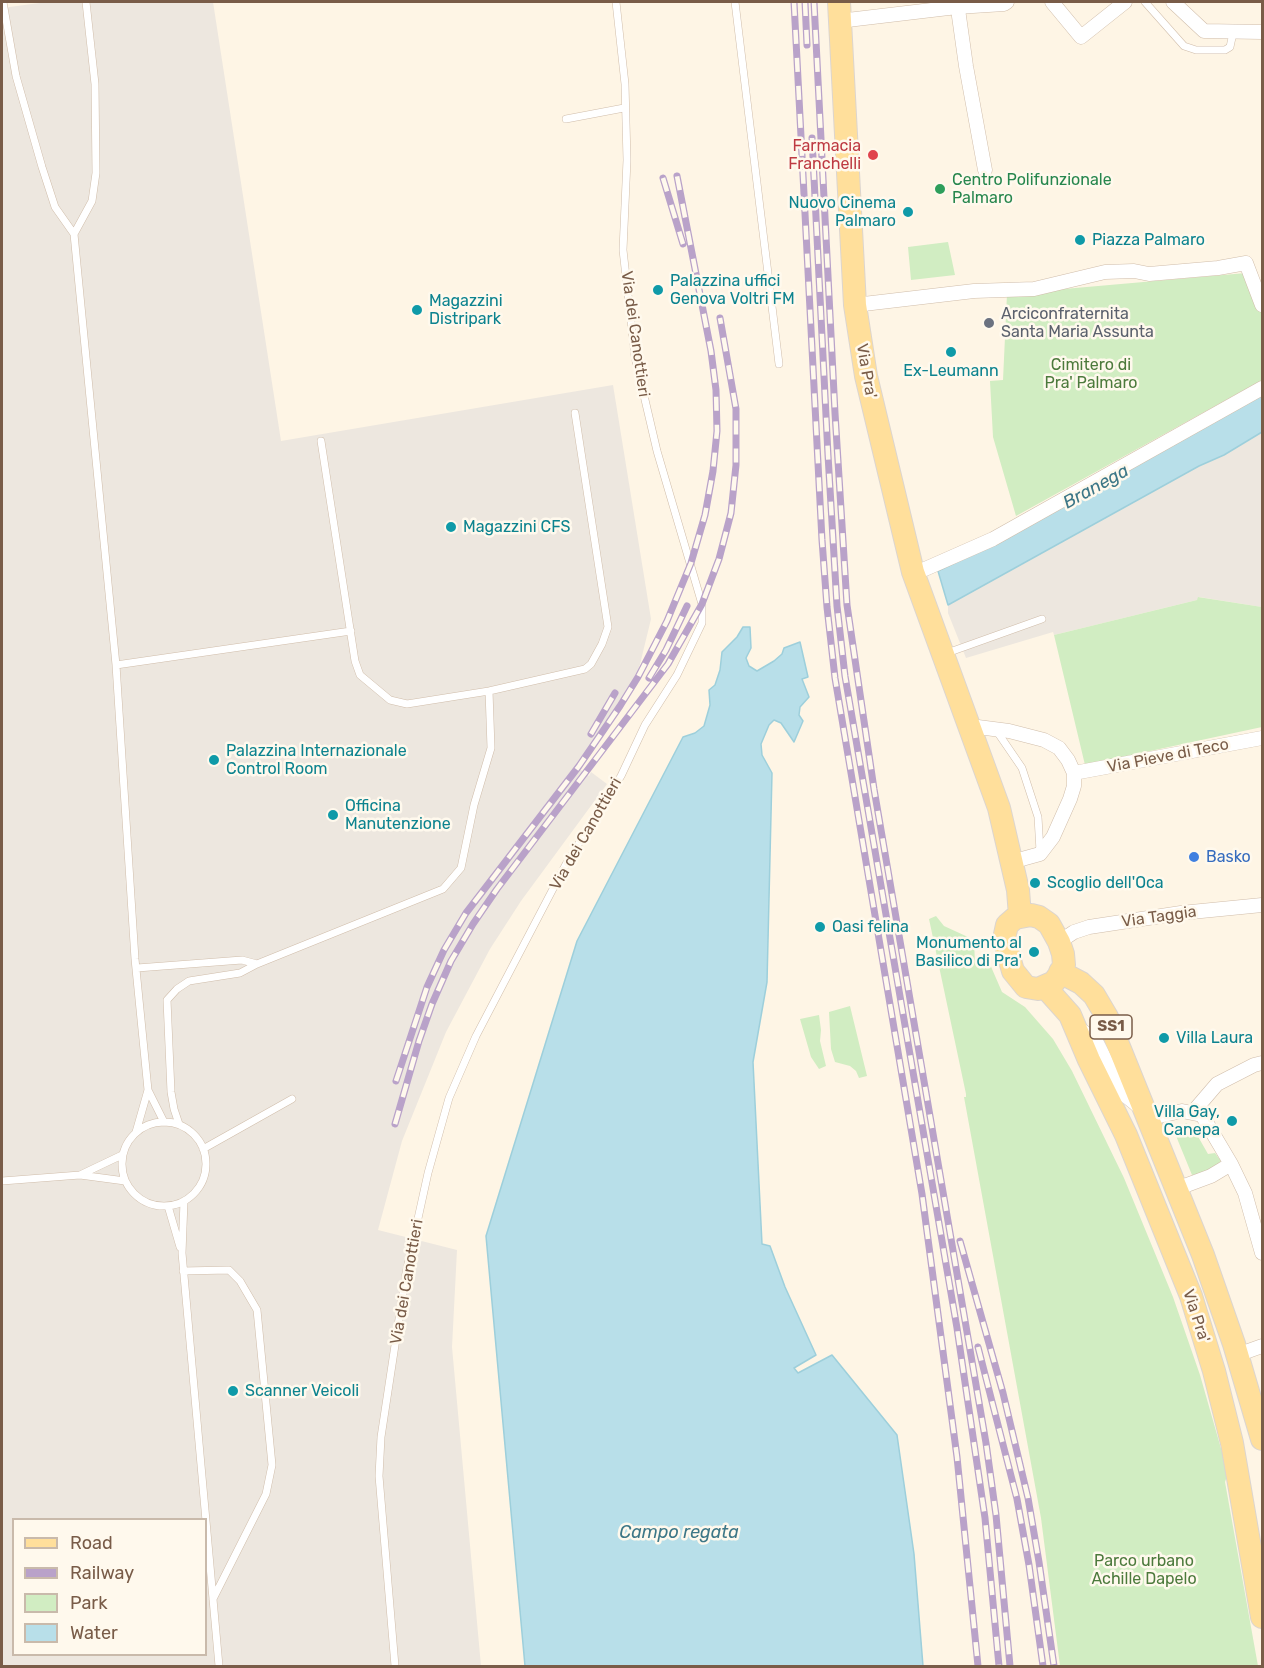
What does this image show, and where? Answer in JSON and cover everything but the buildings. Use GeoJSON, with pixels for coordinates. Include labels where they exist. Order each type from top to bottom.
{"type":"FeatureCollection","features":[{"type":"Feature","properties":{"kind":"main road","name":"Via Pra'"},"geometry":{"type":"LineString","coordinates":[[839,11],[855,305],[870,396],[914,575],[994,792],[1018,890],[1020,916]]}},
{"type":"Feature","properties":{"kind":"main road"},"geometry":{"type":"LineString","coordinates":[[1031,915],[1044,919],[1059,942],[1064,965],[1053,980],[1038,989],[1026,987],[1013,971],[1005,947],[1005,931],[1011,921],[1020,916],[1031,915]]}},
{"type":"Feature","properties":{"kind":"main road","name":"Via Pra'"},"geometry":{"type":"LineString","coordinates":[[1053,980],[1126,1135],[1191,1296],[1233,1443],[1263,1617]]}},
{"type":"Feature","properties":{"kind":"main road","name":"Via Pra'"},"geometry":{"type":"LineString","coordinates":[[1053,980],[1080,983],[1094,994],[1151,1112],[1176,1189],[1203,1255],[1263,1439]]}},
{"type":"Feature","properties":{"kind":"street"},"geometry":{"type":"LineString","coordinates":[[839,11],[957,4],[1004,4],[1007,2]]}},
{"type":"Feature","properties":{"kind":"street"},"geometry":{"type":"LineString","coordinates":[[1052,2],[1081,37],[1125,2]]}},
{"type":"Feature","properties":{"kind":"street"},"geometry":{"type":"LineString","coordinates":[[1173,2],[1204,31],[1263,32]]}},
{"type":"Feature","properties":{"kind":"street"},"geometry":{"type":"LineString","coordinates":[[957,4],[985,170]]}},
{"type":"Feature","properties":{"kind":"street"},"geometry":{"type":"LineString","coordinates":[[855,305],[974,291],[1034,289],[1105,272],[1134,271],[1149,274],[1218,268],[1246,263],[1263,305]]}},
{"type":"Feature","properties":{"kind":"street"},"geometry":{"type":"LineString","coordinates":[[914,575],[993,539],[1263,388]]}},
{"type":"Feature","properties":{"kind":"street"},"geometry":{"type":"LineString","coordinates":[[970,726],[1044,740],[1059,748],[1074,773],[1074,786],[1070,799],[1053,837],[1040,854],[1011,862]]}},
{"type":"Feature","properties":{"kind":"street","name":"Via Pieve di Teco"},"geometry":{"type":"LineString","coordinates":[[1074,773],[1263,738]]}},
{"type":"Feature","properties":{"kind":"street","name":"Via Taggia"},"geometry":{"type":"LineString","coordinates":[[1059,942],[1074,932],[1089,927],[1181,913],[1263,905]]}},
{"type":"Feature","properties":{"kind":"street","name":"Via Pra'"},"geometry":{"type":"LineString","coordinates":[[1077,1031],[1084,1032],[1096,1041],[1121,1092],[1151,1112]]}},
{"type":"Feature","properties":{"kind":"street"},"geometry":{"type":"LineString","coordinates":[[1193,1112],[1217,1084],[1258,1064]]}},
{"type":"Feature","properties":{"kind":"street"},"geometry":{"type":"LineString","coordinates":[[1151,1112],[1193,1112],[1202,1115],[1245,1193],[1263,1253]]}},
{"type":"Feature","properties":{"kind":"street"},"geometry":{"type":"LineString","coordinates":[[1176,1189],[1211,1176],[1231,1164]]}},
{"type":"Feature","properties":{"kind":"street"},"geometry":{"type":"LineString","coordinates":[[1237,1355],[1263,1346]]}},
{"type":"Feature","properties":{"kind":"lane"},"geometry":{"type":"LineString","coordinates":[[3,2],[16,76],[42,167],[55,207],[74,234],[116,665],[136,968],[148,1090],[164,1122]]}},
{"type":"Feature","properties":{"kind":"lane"},"geometry":{"type":"LineString","coordinates":[[74,234],[92,201],[96,173],[95,84],[86,2]]}},
{"type":"Feature","properties":{"kind":"lane","name":"Via dei Canottieri"},"geometry":{"type":"LineString","coordinates":[[395,1666],[379,1476],[381,1437],[406,1273],[428,1173],[449,1098],[476,1035],[566,864],[621,776],[645,725],[677,675],[702,623],[702,604],[657,450],[635,357],[623,250],[627,159],[625,84],[616,2]]}},
{"type":"Feature","properties":{"kind":"lane"},"geometry":{"type":"LineString","coordinates":[[735,2],[779,364]]}},
{"type":"Feature","properties":{"kind":"lane"},"geometry":{"type":"LineString","coordinates":[[1145,2],[1184,46],[1196,50],[1225,50],[1230,47],[1233,33]]}},
{"type":"Feature","properties":{"kind":"lane"},"geometry":{"type":"LineString","coordinates":[[566,119],[624,108]]}},
{"type":"Feature","properties":{"kind":"lane"},"geometry":{"type":"LineString","coordinates":[[321,441],[355,661],[360,675],[390,700],[407,704],[489,691],[585,669],[602,644],[608,627],[575,413]]}},
{"type":"Feature","properties":{"kind":"lane"},"geometry":{"type":"LineString","coordinates":[[942,655],[1042,619]]}},
{"type":"Feature","properties":{"kind":"lane"},"geometry":{"type":"LineString","coordinates":[[116,665],[351,631]]}},
{"type":"Feature","properties":{"kind":"lane"},"geometry":{"type":"LineString","coordinates":[[179,1124],[171,1092],[167,1000],[177,988],[189,981],[240,973],[257,964],[443,889],[461,868],[474,805],[491,748],[489,691]]}},
{"type":"Feature","properties":{"kind":"lane"},"geometry":{"type":"LineString","coordinates":[[996,730],[1022,768],[1038,817],[1040,854]]}},
{"type":"Feature","properties":{"kind":"lane"},"geometry":{"type":"LineString","coordinates":[[136,968],[242,960],[257,964]]}},
{"type":"Feature","properties":{"kind":"lane"},"geometry":{"type":"LineString","coordinates":[[136,1132],[148,1090]]}},
{"type":"Feature","properties":{"kind":"lane"},"geometry":{"type":"LineString","coordinates":[[203,1149],[292,1099]]}},
{"type":"Feature","properties":{"kind":"lane"},"geometry":{"type":"LineString","coordinates":[[156,1122],[179,1124],[198,1139],[203,1149],[206,1163],[205,1176],[199,1188],[178,1205],[149,1204],[136,1197],[124,1181],[122,1155],[128,1140],[140,1128],[156,1122]]}},
{"type":"Feature","properties":{"kind":"lane"},"geometry":{"type":"LineString","coordinates":[[80,1175],[122,1155]]}},
{"type":"Feature","properties":{"kind":"lane"},"geometry":{"type":"LineString","coordinates":[[2,1181],[80,1175],[124,1181]]}},
{"type":"Feature","properties":{"kind":"lane"},"geometry":{"type":"LineString","coordinates":[[184,1201],[183,1271],[206,1518]]}},
{"type":"Feature","properties":{"kind":"lane"},"geometry":{"type":"LineString","coordinates":[[168,1206],[182,1253]]}},
{"type":"Feature","properties":{"kind":"lane"},"geometry":{"type":"LineString","coordinates":[[183,1271],[229,1270],[240,1281],[257,1310],[272,1465],[266,1494],[213,1599]]}},
{"type":"Feature","properties":{"kind":"lane"},"geometry":{"type":"LineString","coordinates":[[207,1533],[219,1666]]}},
{"type":"Feature","properties":{"kind":"shaded area"},"geometry":{"type":"Polygon","coordinates":[[[47,2],[213,2],[281,441],[613,385],[651,619],[634,689],[578,768],[589,776],[591,772],[607,784],[521,901],[490,949],[446,1032],[402,1141],[378,1230],[457,1250],[452,1347],[481,1666],[2,1666],[2,8],[47,2]]]}},
{"type":"Feature","properties":{"kind":"shaded area"},"geometry":{"type":"Polygon","coordinates":[[[1262,432],[1262,607],[1199,597],[1197,600],[1054,635],[1053,632],[966,658],[948,613],[948,605],[1199,466],[1224,455],[1262,432]]]}},
{"type":"Feature","properties":{"kind":"green space"},"geometry":{"type":"Polygon","coordinates":[[[948,242],[955,275],[911,280],[908,247],[948,242]]]}},
{"type":"Feature","properties":{"kind":"green space","name":"Cimitero di Pra' Palmaro"},"geometry":{"type":"Polygon","coordinates":[[[1246,273],[1262,315],[1262,380],[1016,516],[993,437],[990,381],[1003,380],[1007,294],[1246,273]]]}},
{"type":"Feature","properties":{"kind":"green space"},"geometry":{"type":"Polygon","coordinates":[[[1198,597],[1262,607],[1262,727],[1085,765],[1054,635],[1197,600],[1198,597]]]}},
{"type":"Feature","properties":{"kind":"green space","name":"Parco urbano Achille Dapelo"},"geometry":{"type":"Polygon","coordinates":[[[936,916],[944,926],[974,942],[975,962],[989,962],[1002,992],[1025,1007],[1053,1039],[1072,1071],[1124,1178],[1173,1297],[1200,1375],[1228,1473],[1225,1482],[1258,1666],[1060,1666],[1041,1518],[964,1097],[966,1094],[929,919],[936,916]]]}},
{"type":"Feature","properties":{"kind":"green space"},"geometry":{"type":"Polygon","coordinates":[[[850,1006],[867,1076],[859,1078],[850,1066],[835,1062],[831,1049],[829,1012],[850,1006]]]}},
{"type":"Feature","properties":{"kind":"green space"},"geometry":{"type":"Polygon","coordinates":[[[819,1015],[820,1041],[826,1066],[819,1069],[811,1057],[800,1019],[819,1015]]]}},
{"type":"Feature","properties":{"kind":"green space"},"geometry":{"type":"Polygon","coordinates":[[[1186,1123],[1192,1126],[1208,1154],[1215,1153],[1221,1161],[1211,1171],[1192,1175],[1174,1131],[1186,1123]]]}},
{"type":"Feature","properties":{"kind":"water","name":"Branega"},"geometry":{"type":"Polygon","coordinates":[[[1262,394],[1262,432],[1224,455],[1199,466],[948,605],[938,571],[997,542],[1262,394]]]}},
{"type":"Feature","properties":{"kind":"water","name":"Campo regata"},"geometry":{"type":"Polygon","coordinates":[[[743,627],[750,627],[751,648],[746,658],[749,666],[757,671],[774,661],[782,654],[784,648],[800,642],[808,677],[802,679],[809,697],[800,707],[799,715],[803,721],[794,742],[781,723],[774,720],[769,725],[761,744],[762,755],[772,773],[767,982],[753,1062],[762,1244],[770,1246],[785,1287],[816,1355],[794,1368],[798,1373],[832,1355],[897,1435],[914,1554],[923,1666],[525,1666],[486,1236],[577,941],[683,737],[695,733],[704,726],[710,705],[709,690],[715,685],[722,652],[737,637],[743,627]]]}},
{"type":"Feature","properties":{"kind":"railway"},"geometry":{"type":"LineString","coordinates":[[794,2],[827,607],[835,678],[922,1194],[957,1457],[978,1666]]}},
{"type":"Feature","properties":{"kind":"railway"},"geometry":{"type":"LineString","coordinates":[[805,2],[807,45]]}},
{"type":"Feature","properties":{"kind":"railway"},"geometry":{"type":"LineString","coordinates":[[814,2],[847,605],[874,789],[986,1443],[996,1515],[1010,1666]]}},
{"type":"Feature","properties":{"kind":"railway"},"geometry":{"type":"LineString","coordinates":[[812,138],[837,606],[845,676],[957,1328],[985,1518],[999,1666]]}},
{"type":"Feature","properties":{"kind":"railway"},"geometry":{"type":"LineString","coordinates":[[396,1081],[427,987],[444,950],[466,913],[579,766],[620,706],[667,621],[691,563],[705,515],[713,471],[717,431],[716,390],[711,351],[677,176]]}},
{"type":"Feature","properties":{"kind":"railway"},"geometry":{"type":"LineString","coordinates":[[663,178],[683,244]]}},
{"type":"Feature","properties":{"kind":"railway"},"geometry":{"type":"LineString","coordinates":[[395,1124],[419,1041],[451,961],[497,889],[668,664],[702,604],[719,559],[731,513],[736,465],[736,409],[720,318]]}},
{"type":"Feature","properties":{"kind":"railway"},"geometry":{"type":"LineString","coordinates":[[649,678],[666,650],[687,606]]}},
{"type":"Feature","properties":{"kind":"railway"},"geometry":{"type":"LineString","coordinates":[[591,734],[615,693]]}},
{"type":"Feature","properties":{"kind":"railway"},"geometry":{"type":"LineString","coordinates":[[960,1241],[1003,1393],[1028,1498],[1054,1666]]}},
{"type":"Feature","properties":{"kind":"railway"},"geometry":{"type":"LineString","coordinates":[[978,1347],[1017,1499],[1043,1666]]}},
{"type":"Feature","properties":{"kind":"place","name":"Farmacia Franchelli"},"geometry":{"type":"Point","coordinates":[873,155]}},
{"type":"Feature","properties":{"kind":"place","name":"Centro Polifunzionale Palmaro"},"geometry":{"type":"Point","coordinates":[940,189]}},
{"type":"Feature","properties":{"kind":"place","name":"Nuovo Cinema Palmaro"},"geometry":{"type":"Point","coordinates":[908,212]}},
{"type":"Feature","properties":{"kind":"place","name":"Piazza Palmaro"},"geometry":{"type":"Point","coordinates":[1080,240]}},
{"type":"Feature","properties":{"kind":"place","name":"Palazzina uffici Genova Voltri FM"},"geometry":{"type":"Point","coordinates":[658,290]}},
{"type":"Feature","properties":{"kind":"place","name":"Magazzini Distripark"},"geometry":{"type":"Point","coordinates":[417,310]}},
{"type":"Feature","properties":{"kind":"place","name":"Arciconfraternita Santa Maria Assunta"},"geometry":{"type":"Point","coordinates":[989,323]}},
{"type":"Feature","properties":{"kind":"place","name":"Ex-Leumann"},"geometry":{"type":"Point","coordinates":[951,352]}},
{"type":"Feature","properties":{"kind":"place","name":"Magazzini CFS"},"geometry":{"type":"Point","coordinates":[451,527]}},
{"type":"Feature","properties":{"kind":"place","name":"Palazzina Internazionale Control Room"},"geometry":{"type":"Point","coordinates":[214,760]}},
{"type":"Feature","properties":{"kind":"place","name":"Officina Manutenzione"},"geometry":{"type":"Point","coordinates":[333,815]}},
{"type":"Feature","properties":{"kind":"place","name":"Basko"},"geometry":{"type":"Point","coordinates":[1194,857]}},
{"type":"Feature","properties":{"kind":"place","name":"Scoglio dell'Oca"},"geometry":{"type":"Point","coordinates":[1035,883]}},
{"type":"Feature","properties":{"kind":"place","name":"Oasi felina"},"geometry":{"type":"Point","coordinates":[820,927]}},
{"type":"Feature","properties":{"kind":"place","name":"Monumento al Basilico di Pra'"},"geometry":{"type":"Point","coordinates":[1034,952]}},
{"type":"Feature","properties":{"kind":"place","name":"Villa Laura"},"geometry":{"type":"Point","coordinates":[1164,1038]}},
{"type":"Feature","properties":{"kind":"place","name":"Villa Gay, Canepa"},"geometry":{"type":"Point","coordinates":[1232,1121]}},
{"type":"Feature","properties":{"kind":"place","name":"Scanner Veicoli"},"geometry":{"type":"Point","coordinates":[233,1391]}}]}
